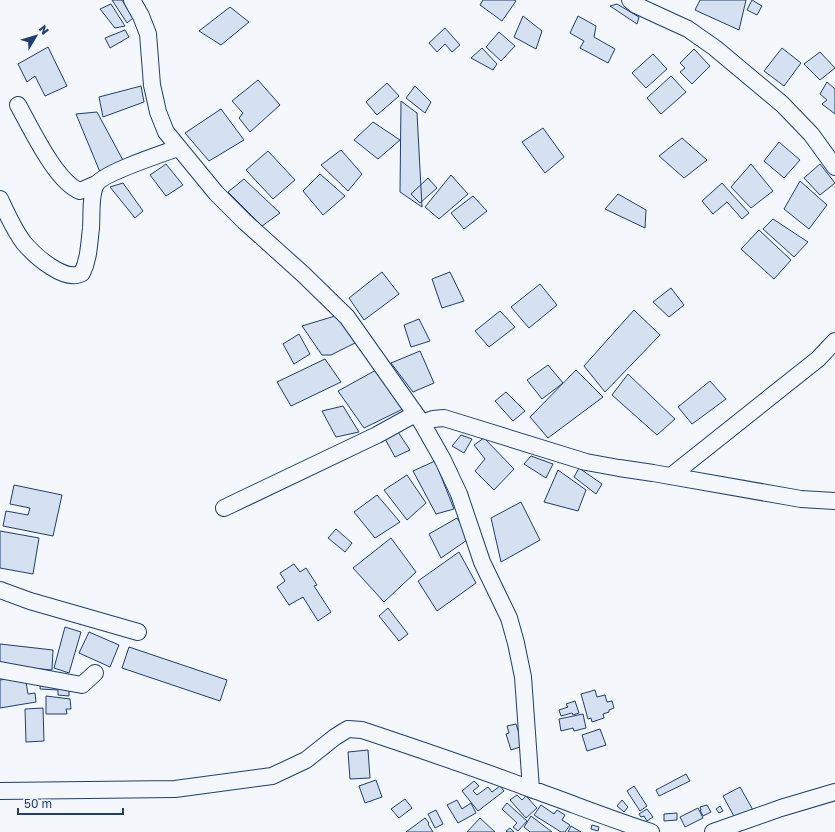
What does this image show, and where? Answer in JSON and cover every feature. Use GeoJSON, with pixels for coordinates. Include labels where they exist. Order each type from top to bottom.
{"type":"FeatureCollection","features":[{"type":"Feature","properties":{"kind":"street"},"geometry":{"type":"LineString","coordinates":[[132,0],[141,16],[148,34],[152,85],[158,112],[166,132],[212,188],[309,279],[347,317],[418,418],[443,460],[459,494],[482,562],[509,618],[516,643],[523,677],[531,789]]}},
{"type":"Feature","properties":{"kind":"street"},"geometry":{"type":"LineString","coordinates":[[630,0],[688,29],[720,52],[782,104],[811,134],[835,167]]}},
{"type":"Feature","properties":{"kind":"street"},"geometry":{"type":"LineString","coordinates":[[18,105],[52,164],[68,184],[74,189],[80,191],[131,165],[178,148]]}},
{"type":"Feature","properties":{"kind":"street"},"geometry":{"type":"LineString","coordinates":[[0,199],[12,223],[29,248],[43,261],[63,274],[78,275],[82,273],[87,258],[93,195],[96,184]]}},
{"type":"Feature","properties":{"kind":"street"},"geometry":{"type":"LineString","coordinates":[[671,476],[818,359],[835,341]]}},
{"type":"Feature","properties":{"kind":"street"},"geometry":{"type":"LineString","coordinates":[[224,508],[358,444],[418,418],[444,418],[586,462],[801,499],[835,501]]}},
{"type":"Feature","properties":{"kind":"street"},"geometry":{"type":"LineString","coordinates":[[0,590],[30,601],[138,632]]}},
{"type":"Feature","properties":{"kind":"street"},"geometry":{"type":"LineString","coordinates":[[0,670],[82,685],[95,673]]}},
{"type":"Feature","properties":{"kind":"street"},"geometry":{"type":"LineString","coordinates":[[0,791],[175,789],[272,776],[306,760],[335,737],[348,729],[362,730],[531,789],[596,814],[651,832]]}},
{"type":"Feature","properties":{"kind":"street"},"geometry":{"type":"LineString","coordinates":[[713,832],[781,808],[835,792]]}},
{"type":"Feature","properties":{"kind":"building"},"geometry":{"type":"Polygon","coordinates":[[[112,0],[122,0],[133,18],[127,23],[112,0]]]}},
{"type":"Feature","properties":{"kind":"building"},"geometry":{"type":"Polygon","coordinates":[[[483,0],[516,1],[502,21],[480,5],[483,0]]]}},
{"type":"Feature","properties":{"kind":"building"},"geometry":{"type":"Polygon","coordinates":[[[700,0],[746,0],[739,30],[695,10],[700,0]]]}},
{"type":"Feature","properties":{"kind":"building"},"geometry":{"type":"Polygon","coordinates":[[[752,0],[762,6],[757,15],[747,10],[752,0]]]}},
{"type":"Feature","properties":{"kind":"building"},"geometry":{"type":"Polygon","coordinates":[[[111,4],[125,26],[115,28],[100,9],[111,4]]]}},
{"type":"Feature","properties":{"kind":"building"},"geometry":{"type":"Polygon","coordinates":[[[617,4],[639,17],[637,24],[610,6],[617,4]]]}},
{"type":"Feature","properties":{"kind":"building"},"geometry":{"type":"Polygon","coordinates":[[[230,7],[249,22],[221,45],[199,31],[230,7]]]}},
{"type":"Feature","properties":{"kind":"building"},"geometry":{"type":"Polygon","coordinates":[[[523,16],[542,31],[536,49],[514,37],[523,16]]]}},
{"type":"Feature","properties":{"kind":"building"},"geometry":{"type":"Polygon","coordinates":[[[578,16],[596,26],[594,37],[615,49],[608,63],[580,48],[584,41],[570,33],[578,16]]]}},
{"type":"Feature","properties":{"kind":"building"},"geometry":{"type":"Polygon","coordinates":[[[445,28],[460,45],[452,52],[445,44],[437,52],[429,43],[445,28]]]}},
{"type":"Feature","properties":{"kind":"building"},"geometry":{"type":"Polygon","coordinates":[[[125,30],[129,37],[110,48],[105,38],[125,30]]]}},
{"type":"Feature","properties":{"kind":"building"},"geometry":{"type":"Polygon","coordinates":[[[499,32],[515,46],[501,61],[486,47],[499,32]]]}},
{"type":"Feature","properties":{"kind":"building"},"geometry":{"type":"Polygon","coordinates":[[[48,47],[67,86],[45,96],[35,76],[27,82],[18,64],[48,47]]]}},
{"type":"Feature","properties":{"kind":"building"},"geometry":{"type":"Polygon","coordinates":[[[482,48],[497,64],[493,70],[471,58],[482,48]]]}},
{"type":"Feature","properties":{"kind":"building"},"geometry":{"type":"Polygon","coordinates":[[[782,48],[801,63],[784,86],[764,71],[782,48]]]}},
{"type":"Feature","properties":{"kind":"building"},"geometry":{"type":"Polygon","coordinates":[[[694,49],[710,66],[692,84],[680,72],[685,68],[680,63],[694,49]]]}},
{"type":"Feature","properties":{"kind":"building"},"geometry":{"type":"Polygon","coordinates":[[[820,52],[835,68],[820,80],[804,64],[820,52]]]}},
{"type":"Feature","properties":{"kind":"building"},"geometry":{"type":"Polygon","coordinates":[[[653,54],[667,69],[646,88],[632,73],[653,54]]]}},
{"type":"Feature","properties":{"kind":"building"},"geometry":{"type":"Polygon","coordinates":[[[671,76],[686,92],[661,114],[647,98],[671,76]]]}},
{"type":"Feature","properties":{"kind":"building"},"geometry":{"type":"Polygon","coordinates":[[[258,80],[280,105],[250,132],[239,118],[243,113],[232,101],[258,80]]]}},
{"type":"Feature","properties":{"kind":"building"},"geometry":{"type":"Polygon","coordinates":[[[827,82],[835,89],[835,114],[822,104],[827,100],[820,94],[827,82]]]}},
{"type":"Feature","properties":{"kind":"building"},"geometry":{"type":"Polygon","coordinates":[[[387,83],[399,96],[377,115],[366,102],[387,83]]]}},
{"type":"Feature","properties":{"kind":"building"},"geometry":{"type":"Polygon","coordinates":[[[141,86],[144,102],[103,117],[99,97],[141,86]]]}},
{"type":"Feature","properties":{"kind":"building"},"geometry":{"type":"Polygon","coordinates":[[[415,86],[431,102],[425,113],[406,98],[415,86]]]}},
{"type":"Feature","properties":{"kind":"building"},"geometry":{"type":"Polygon","coordinates":[[[401,101],[417,113],[422,207],[400,192],[401,101]]]}},
{"type":"Feature","properties":{"kind":"building"},"geometry":{"type":"Polygon","coordinates":[[[221,109],[244,140],[209,161],[185,133],[221,109]]]}},
{"type":"Feature","properties":{"kind":"building"},"geometry":{"type":"Polygon","coordinates":[[[97,112],[125,164],[100,172],[76,114],[97,112]]]}},
{"type":"Feature","properties":{"kind":"building"},"geometry":{"type":"Polygon","coordinates":[[[373,122],[400,140],[378,159],[354,140],[373,122]]]}},
{"type":"Feature","properties":{"kind":"building"},"geometry":{"type":"Polygon","coordinates":[[[543,128],[564,157],[545,173],[522,142],[543,128]]]}},
{"type":"Feature","properties":{"kind":"building"},"geometry":{"type":"Polygon","coordinates":[[[682,138],[707,160],[684,178],[659,156],[682,138]]]}},
{"type":"Feature","properties":{"kind":"building"},"geometry":{"type":"Polygon","coordinates":[[[779,142],[800,160],[784,178],[764,161],[779,142]]]}},
{"type":"Feature","properties":{"kind":"building"},"geometry":{"type":"Polygon","coordinates":[[[341,150],[362,174],[348,191],[321,165],[341,150]]]}},
{"type":"Feature","properties":{"kind":"building"},"geometry":{"type":"Polygon","coordinates":[[[268,151],[295,180],[273,199],[246,170],[268,151]]]}},
{"type":"Feature","properties":{"kind":"building"},"geometry":{"type":"Polygon","coordinates":[[[166,164],[183,185],[166,196],[150,175],[166,164]]]}},
{"type":"Feature","properties":{"kind":"building"},"geometry":{"type":"Polygon","coordinates":[[[751,164],[773,191],[751,208],[731,187],[751,164]]]}},
{"type":"Feature","properties":{"kind":"building"},"geometry":{"type":"Polygon","coordinates":[[[820,164],[835,183],[820,195],[804,178],[820,164]]]}},
{"type":"Feature","properties":{"kind":"building"},"geometry":{"type":"Polygon","coordinates":[[[320,174],[345,196],[323,215],[303,191],[320,174]]]}},
{"type":"Feature","properties":{"kind":"building"},"geometry":{"type":"Polygon","coordinates":[[[451,175],[468,194],[439,219],[425,207],[451,175]]]}},
{"type":"Feature","properties":{"kind":"building"},"geometry":{"type":"Polygon","coordinates":[[[428,178],[437,188],[420,203],[411,194],[428,178]]]}},
{"type":"Feature","properties":{"kind":"building"},"geometry":{"type":"Polygon","coordinates":[[[244,179],[280,213],[262,226],[228,192],[244,179]]]}},
{"type":"Feature","properties":{"kind":"building"},"geometry":{"type":"Polygon","coordinates":[[[800,181],[827,205],[809,229],[784,209],[800,181]]]}},
{"type":"Feature","properties":{"kind":"building"},"geometry":{"type":"Polygon","coordinates":[[[123,183],[143,211],[135,218],[110,187],[123,183]]]}},
{"type":"Feature","properties":{"kind":"building"},"geometry":{"type":"Polygon","coordinates":[[[722,183],[749,213],[742,219],[727,202],[713,214],[702,201],[722,183]]]}},
{"type":"Feature","properties":{"kind":"building"},"geometry":{"type":"Polygon","coordinates":[[[618,194],[646,210],[645,228],[605,209],[618,194]]]}},
{"type":"Feature","properties":{"kind":"building"},"geometry":{"type":"Polygon","coordinates":[[[473,196],[487,211],[464,229],[451,213],[473,196]]]}},
{"type":"Feature","properties":{"kind":"building"},"geometry":{"type":"Polygon","coordinates":[[[773,219],[808,242],[794,257],[763,229],[773,219]]]}},
{"type":"Feature","properties":{"kind":"building"},"geometry":{"type":"Polygon","coordinates":[[[759,230],[791,260],[774,279],[741,249],[759,230]]]}},
{"type":"Feature","properties":{"kind":"building"},"geometry":{"type":"Polygon","coordinates":[[[382,272],[399,294],[364,320],[349,298],[382,272]]]}},
{"type":"Feature","properties":{"kind":"building"},"geometry":{"type":"Polygon","coordinates":[[[450,272],[464,301],[442,308],[432,279],[450,272]]]}},
{"type":"Feature","properties":{"kind":"building"},"geometry":{"type":"Polygon","coordinates":[[[540,284],[557,305],[529,328],[511,307],[540,284]]]}},
{"type":"Feature","properties":{"kind":"building"},"geometry":{"type":"Polygon","coordinates":[[[671,288],[684,305],[669,317],[653,302],[671,288]]]}},
{"type":"Feature","properties":{"kind":"building"},"geometry":{"type":"Polygon","coordinates":[[[634,310],[660,335],[605,392],[584,366],[634,310]]]}},
{"type":"Feature","properties":{"kind":"building"},"geometry":{"type":"Polygon","coordinates":[[[500,311],[515,327],[489,347],[475,331],[500,311]]]}},
{"type":"Feature","properties":{"kind":"building"},"geometry":{"type":"Polygon","coordinates":[[[335,316],[357,342],[331,355],[322,355],[302,326],[335,316]]]}},
{"type":"Feature","properties":{"kind":"building"},"geometry":{"type":"Polygon","coordinates":[[[419,319],[430,341],[411,347],[404,325],[419,319]]]}},
{"type":"Feature","properties":{"kind":"building"},"geometry":{"type":"Polygon","coordinates":[[[299,334],[310,354],[294,364],[283,344],[299,334]]]}},
{"type":"Feature","properties":{"kind":"building"},"geometry":{"type":"Polygon","coordinates":[[[420,351],[434,383],[413,392],[391,363],[420,351]]]}},
{"type":"Feature","properties":{"kind":"building"},"geometry":{"type":"Polygon","coordinates":[[[325,359],[341,382],[291,406],[277,382],[325,359]]]}},
{"type":"Feature","properties":{"kind":"building"},"geometry":{"type":"Polygon","coordinates":[[[548,365],[563,383],[542,399],[527,380],[548,365]]]}},
{"type":"Feature","properties":{"kind":"building"},"geometry":{"type":"Polygon","coordinates":[[[378,369],[403,409],[364,428],[338,391],[378,369]]]}},
{"type":"Feature","properties":{"kind":"building"},"geometry":{"type":"Polygon","coordinates":[[[576,370],[603,397],[548,438],[530,417],[576,370]]]}},
{"type":"Feature","properties":{"kind":"building"},"geometry":{"type":"Polygon","coordinates":[[[628,374],[675,419],[657,435],[612,395],[628,374]]]}},
{"type":"Feature","properties":{"kind":"building"},"geometry":{"type":"Polygon","coordinates":[[[710,381],[726,399],[692,424],[678,407],[710,381]]]}},
{"type":"Feature","properties":{"kind":"building"},"geometry":{"type":"Polygon","coordinates":[[[506,392],[525,411],[513,421],[495,401],[506,392]]]}},
{"type":"Feature","properties":{"kind":"building"},"geometry":{"type":"Polygon","coordinates":[[[343,406],[359,432],[336,437],[322,411],[343,406]]]}},
{"type":"Feature","properties":{"kind":"building"},"geometry":{"type":"Polygon","coordinates":[[[396,429],[410,450],[395,457],[384,437],[396,429]]]}},
{"type":"Feature","properties":{"kind":"building"},"geometry":{"type":"Polygon","coordinates":[[[461,435],[472,439],[464,453],[452,446],[461,435]]]}},
{"type":"Feature","properties":{"kind":"building"},"geometry":{"type":"Polygon","coordinates":[[[484,438],[514,469],[494,490],[475,471],[485,459],[474,445],[484,438]]]}},
{"type":"Feature","properties":{"kind":"building"},"geometry":{"type":"Polygon","coordinates":[[[531,456],[553,464],[546,478],[524,464],[531,456]]]}},
{"type":"Feature","properties":{"kind":"building"},"geometry":{"type":"Polygon","coordinates":[[[435,461],[454,509],[436,514],[413,471],[435,461]]]}},
{"type":"Feature","properties":{"kind":"building"},"geometry":{"type":"Polygon","coordinates":[[[579,468],[602,484],[596,494],[574,477],[579,468]]]}},
{"type":"Feature","properties":{"kind":"building"},"geometry":{"type":"Polygon","coordinates":[[[558,470],[586,490],[578,511],[544,502],[558,470]]]}},
{"type":"Feature","properties":{"kind":"building"},"geometry":{"type":"Polygon","coordinates":[[[407,475],[426,503],[407,520],[384,490],[407,475]]]}},
{"type":"Feature","properties":{"kind":"building"},"geometry":{"type":"Polygon","coordinates":[[[14,485],[62,495],[53,536],[3,526],[6,511],[28,515],[30,508],[10,504],[14,485]]]}},
{"type":"Feature","properties":{"kind":"building"},"geometry":{"type":"Polygon","coordinates":[[[377,495],[400,522],[375,538],[354,512],[377,495]]]}},
{"type":"Feature","properties":{"kind":"building"},"geometry":{"type":"Polygon","coordinates":[[[521,502],[540,540],[501,562],[491,518],[521,502]]]}},
{"type":"Feature","properties":{"kind":"building"},"geometry":{"type":"Polygon","coordinates":[[[457,518],[470,538],[441,558],[429,534],[457,518]]]}},
{"type":"Feature","properties":{"kind":"building"},"geometry":{"type":"Polygon","coordinates":[[[336,529],[352,543],[345,552],[328,538],[336,529]]]}},
{"type":"Feature","properties":{"kind":"building"},"geometry":{"type":"Polygon","coordinates":[[[0,531],[39,538],[33,574],[0,568],[0,531]]]}},
{"type":"Feature","properties":{"kind":"building"},"geometry":{"type":"Polygon","coordinates":[[[391,538],[416,572],[384,602],[353,568],[391,538]]]}},
{"type":"Feature","properties":{"kind":"building"},"geometry":{"type":"Polygon","coordinates":[[[459,552],[476,583],[437,611],[418,581],[459,552]]]}},
{"type":"Feature","properties":{"kind":"building"},"geometry":{"type":"Polygon","coordinates":[[[294,564],[300,572],[306,568],[317,585],[314,586],[331,612],[318,621],[303,597],[289,605],[277,587],[285,581],[280,573],[294,564]]]}},
{"type":"Feature","properties":{"kind":"building"},"geometry":{"type":"Polygon","coordinates":[[[388,608],[408,634],[399,641],[379,616],[388,608]]]}},
{"type":"Feature","properties":{"kind":"building"},"geometry":{"type":"Polygon","coordinates":[[[65,627],[81,632],[69,673],[54,668],[65,627]]]}},
{"type":"Feature","properties":{"kind":"building"},"geometry":{"type":"Polygon","coordinates":[[[89,632],[119,645],[110,667],[79,653],[89,632]]]}},
{"type":"Feature","properties":{"kind":"building"},"geometry":{"type":"Polygon","coordinates":[[[0,644],[53,650],[52,670],[0,665],[0,644]]]}},
{"type":"Feature","properties":{"kind":"building"},"geometry":{"type":"Polygon","coordinates":[[[129,647],[227,680],[220,701],[122,668],[129,647]]]}},
{"type":"Feature","properties":{"kind":"building"},"geometry":{"type":"Polygon","coordinates":[[[25,676],[28,694],[35,693],[36,702],[0,708],[0,680],[25,676]]]}},
{"type":"Feature","properties":{"kind":"building"},"geometry":{"type":"Polygon","coordinates":[[[41,677],[69,689],[69,696],[58,695],[58,690],[40,689],[41,677]]]}},
{"type":"Feature","properties":{"kind":"building"},"geometry":{"type":"Polygon","coordinates":[[[595,690],[597,697],[605,695],[607,702],[612,701],[614,708],[603,714],[604,718],[592,722],[591,718],[588,719],[581,694],[595,690]]]}},
{"type":"Feature","properties":{"kind":"building"},"geometry":{"type":"Polygon","coordinates":[[[46,696],[70,699],[71,709],[66,709],[67,714],[46,714],[46,696]]]}},
{"type":"Feature","properties":{"kind":"building"},"geometry":{"type":"Polygon","coordinates":[[[575,701],[579,713],[561,716],[559,710],[568,707],[566,704],[575,701]]]}},
{"type":"Feature","properties":{"kind":"building"},"geometry":{"type":"Polygon","coordinates":[[[43,708],[44,741],[26,742],[25,709],[43,708]]]}},
{"type":"Feature","properties":{"kind":"building"},"geometry":{"type":"Polygon","coordinates":[[[583,714],[586,728],[574,731],[573,728],[561,731],[559,719],[583,714]]]}},
{"type":"Feature","properties":{"kind":"building"},"geometry":{"type":"Polygon","coordinates":[[[516,724],[523,746],[511,750],[506,734],[509,733],[507,726],[516,724]]]}},
{"type":"Feature","properties":{"kind":"building"},"geometry":{"type":"Polygon","coordinates":[[[600,729],[606,745],[587,751],[582,735],[600,729]]]}},
{"type":"Feature","properties":{"kind":"building"},"geometry":{"type":"Polygon","coordinates":[[[368,750],[370,778],[350,779],[348,752],[368,750]]]}},
{"type":"Feature","properties":{"kind":"building"},"geometry":{"type":"Polygon","coordinates":[[[686,774],[690,781],[659,796],[656,790],[686,774]]]}},
{"type":"Feature","properties":{"kind":"building"},"geometry":{"type":"Polygon","coordinates":[[[376,780],[382,797],[365,803],[359,786],[376,780]]]}},
{"type":"Feature","properties":{"kind":"building"},"geometry":{"type":"Polygon","coordinates":[[[474,781],[479,786],[473,791],[477,795],[488,787],[492,792],[500,786],[504,791],[478,811],[462,791],[474,781]]]}},
{"type":"Feature","properties":{"kind":"building"},"geometry":{"type":"Polygon","coordinates":[[[634,786],[647,806],[640,811],[627,791],[634,786]]]}},
{"type":"Feature","properties":{"kind":"building"},"geometry":{"type":"Polygon","coordinates":[[[740,787],[753,810],[736,820],[723,796],[740,787]]]}},
{"type":"Feature","properties":{"kind":"building"},"geometry":{"type":"Polygon","coordinates":[[[517,795],[522,800],[526,796],[537,808],[526,818],[510,800],[517,795]]]}},
{"type":"Feature","properties":{"kind":"building"},"geometry":{"type":"Polygon","coordinates":[[[405,799],[412,808],[399,818],[391,809],[405,799]]]}},
{"type":"Feature","properties":{"kind":"building"},"geometry":{"type":"Polygon","coordinates":[[[457,800],[462,809],[471,803],[476,813],[458,823],[447,805],[457,800]]]}},
{"type":"Feature","properties":{"kind":"building"},"geometry":{"type":"Polygon","coordinates":[[[622,800],[628,807],[624,812],[617,806],[622,800]]]}},
{"type":"Feature","properties":{"kind":"building"},"geometry":{"type":"Polygon","coordinates":[[[507,803],[527,821],[518,831],[513,827],[517,823],[502,809],[507,803]]]}},
{"type":"Feature","properties":{"kind":"building"},"geometry":{"type":"Polygon","coordinates":[[[541,805],[554,814],[557,810],[565,815],[562,820],[570,825],[565,832],[561,832],[534,815],[541,805]]]}},
{"type":"Feature","properties":{"kind":"building"},"geometry":{"type":"Polygon","coordinates":[[[707,805],[711,812],[703,816],[700,807],[707,805]]]}},
{"type":"Feature","properties":{"kind":"building"},"geometry":{"type":"Polygon","coordinates":[[[720,806],[723,811],[719,813],[716,809],[720,806]]]}},
{"type":"Feature","properties":{"kind":"building"},"geometry":{"type":"Polygon","coordinates":[[[698,808],[703,818],[685,827],[680,817],[698,808]]]}},
{"type":"Feature","properties":{"kind":"building"},"geometry":{"type":"Polygon","coordinates":[[[647,809],[653,817],[647,821],[644,816],[641,817],[639,814],[647,809]]]}},
{"type":"Feature","properties":{"kind":"building"},"geometry":{"type":"Polygon","coordinates":[[[436,810],[443,824],[435,828],[428,814],[436,810]]]}},
{"type":"Feature","properties":{"kind":"building"},"geometry":{"type":"Polygon","coordinates":[[[677,813],[677,820],[664,821],[664,814],[677,813]]]}},
{"type":"Feature","properties":{"kind":"building"},"geometry":{"type":"Polygon","coordinates":[[[531,816],[552,832],[530,832],[524,827],[531,816]]]}},
{"type":"Feature","properties":{"kind":"building"},"geometry":{"type":"Polygon","coordinates":[[[425,818],[433,832],[406,832],[425,818]]]}},
{"type":"Feature","properties":{"kind":"building"},"geometry":{"type":"Polygon","coordinates":[[[480,818],[495,832],[467,832],[480,818]]]}},
{"type":"Feature","properties":{"kind":"building"},"geometry":{"type":"Polygon","coordinates":[[[592,825],[599,827],[598,831],[591,829],[592,825]]]}},
{"type":"Feature","properties":{"kind":"building"},"geometry":{"type":"Polygon","coordinates":[[[571,826],[581,832],[568,832],[571,826]]]}},
{"type":"Feature","properties":{"kind":"building"},"geometry":{"type":"Polygon","coordinates":[[[510,828],[514,832],[506,831],[510,828]]]}}]}
